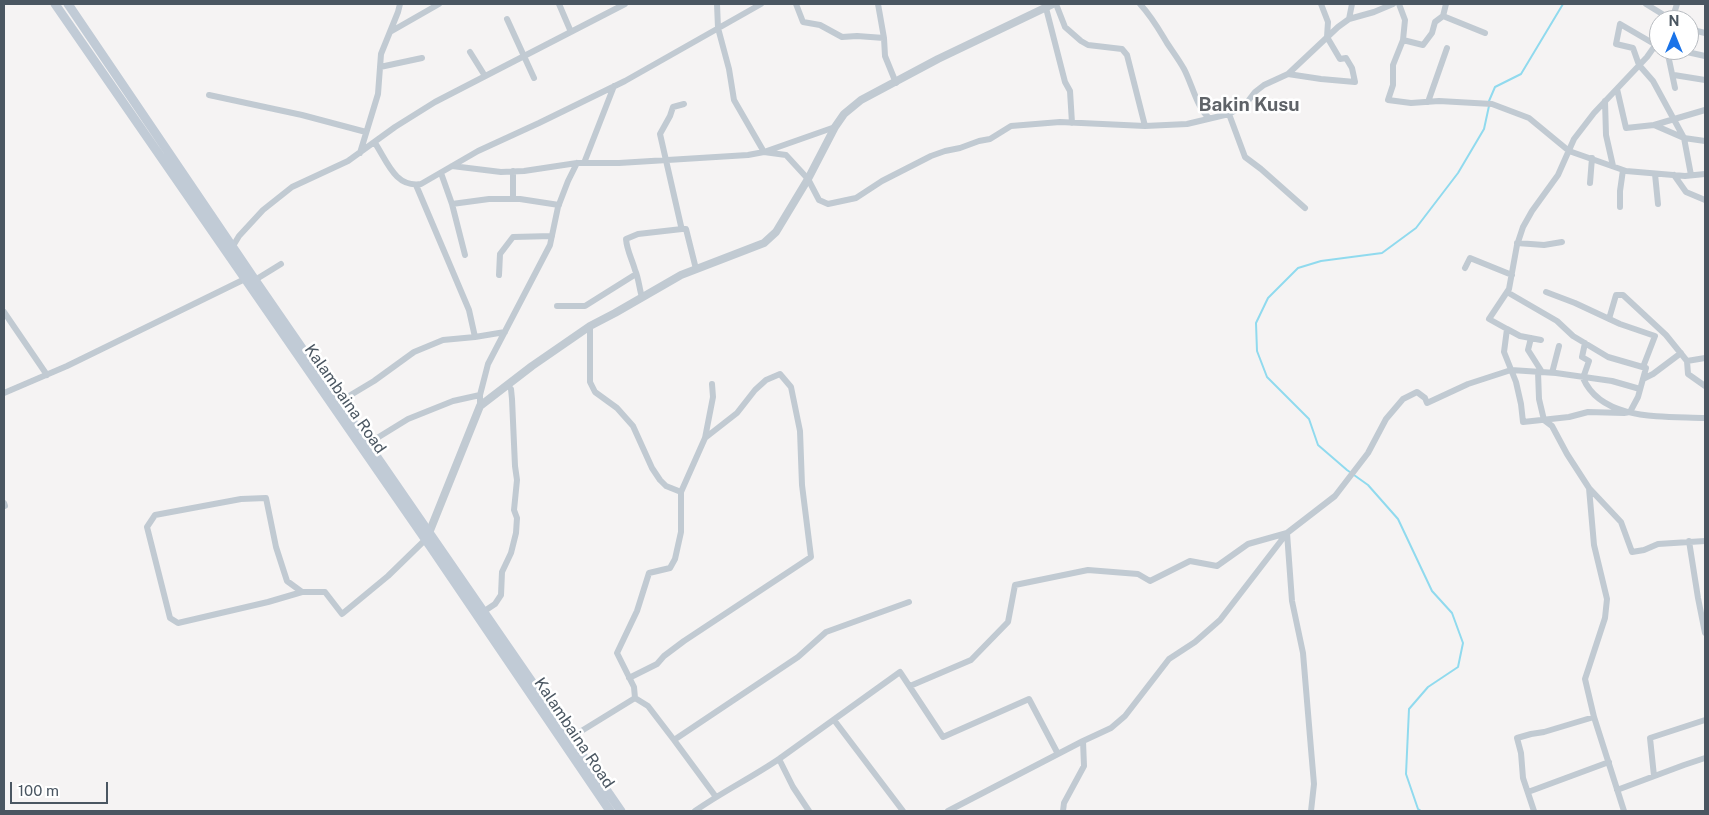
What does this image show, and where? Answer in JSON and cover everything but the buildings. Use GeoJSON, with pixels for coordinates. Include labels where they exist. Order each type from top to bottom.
{"type":"FeatureCollection","features":[{"type":"Feature","properties":{"kind":"main road","name":"Kalambaina Road"},"geometry":{"type":"LineString","coordinates":[[55,4],[251,279],[427,537],[610,811]]}},
{"type":"Feature","properties":{"kind":"main road"},"geometry":{"type":"LineString","coordinates":[[68,4],[233,246],[251,279],[369,443],[427,537],[484,612],[621,811]]}},
{"type":"Feature","properties":{"kind":"street"},"geometry":{"type":"LineString","coordinates":[[360,154],[378,94],[381,54],[400,4]]}},
{"type":"Feature","properties":{"kind":"street"},"geometry":{"type":"LineString","coordinates":[[390,32],[439,4]]}},
{"type":"Feature","properties":{"kind":"street"},"geometry":{"type":"LineString","coordinates":[[560,4],[571,32]]}},
{"type":"Feature","properties":{"kind":"street"},"geometry":{"type":"LineString","coordinates":[[717,4],[718,28],[729,69],[734,100],[764,152]]}},
{"type":"Feature","properties":{"kind":"street"},"geometry":{"type":"LineString","coordinates":[[375,143],[399,179],[413,185],[421,184],[478,151],[614,86],[762,4]]}},
{"type":"Feature","properties":{"kind":"street"},"geometry":{"type":"LineString","coordinates":[[796,4],[803,22],[820,25],[842,37],[884,38]]}},
{"type":"Feature","properties":{"kind":"street"},"geometry":{"type":"LineString","coordinates":[[878,4],[884,38],[884,56],[896,83]]}},
{"type":"Feature","properties":{"kind":"street"},"geometry":{"type":"LineString","coordinates":[[1140,4],[1158,26],[1166,42],[1179,60],[1191,82],[1203,113],[1208,118]]}},
{"type":"Feature","properties":{"kind":"street"},"geometry":{"type":"LineString","coordinates":[[1288,74],[1355,82],[1352,68],[1346,58],[1340,59],[1327,37],[1328,22],[1321,4]]}},
{"type":"Feature","properties":{"kind":"street"},"geometry":{"type":"LineString","coordinates":[[1349,19],[1352,4]]}},
{"type":"Feature","properties":{"kind":"street"},"geometry":{"type":"LineString","coordinates":[[764,152],[786,155],[808,179],[819,200],[828,204],[856,198],[882,181],[931,156],[980,140],[990,139],[1011,126],[1060,122],[1145,126],[1187,124],[1229,114],[1245,105],[1255,92],[1264,85],[1288,74],[1349,19],[1393,4]]}},
{"type":"Feature","properties":{"kind":"street"},"geometry":{"type":"LineString","coordinates":[[1398,4],[1405,20],[1403,40],[1393,64],[1393,86],[1388,100],[1411,103],[1439,101],[1492,104],[1529,118],[1569,151],[1623,170],[1674,175],[1705,174]]}},
{"type":"Feature","properties":{"kind":"street"},"geometry":{"type":"LineString","coordinates":[[1403,40],[1423,45],[1432,33],[1435,22],[1443,16],[1446,4]]}},
{"type":"Feature","properties":{"kind":"street"},"geometry":{"type":"LineString","coordinates":[[1646,4],[1672,20],[1677,4]]}},
{"type":"Feature","properties":{"kind":"street"},"geometry":{"type":"LineString","coordinates":[[233,246],[252,221],[292,187],[338,167],[360,154],[395,127],[435,102],[621,5]]}},
{"type":"Feature","properties":{"kind":"street"},"geometry":{"type":"LineString","coordinates":[[1052,5],[1065,27],[1081,41],[1088,45],[1122,49],[1127,55],[1145,126]]}},
{"type":"Feature","properties":{"kind":"street"},"geometry":{"type":"LineString","coordinates":[[480,406],[563,343],[590,326],[681,275],[764,243],[776,232],[808,179],[835,127],[844,114],[861,100],[938,59],[1052,5]]}},
{"type":"Feature","properties":{"kind":"street"},"geometry":{"type":"LineString","coordinates":[[1052,5],[1065,82],[1070,91],[1072,123]]}},
{"type":"Feature","properties":{"kind":"street"},"geometry":{"type":"LineString","coordinates":[[1443,16],[1486,34]]}},
{"type":"Feature","properties":{"kind":"street"},"geometry":{"type":"LineString","coordinates":[[507,18],[534,78]]}},
{"type":"Feature","properties":{"kind":"street"},"geometry":{"type":"LineString","coordinates":[[1649,40],[1620,24],[1616,44],[1633,48],[1640,65],[1653,81],[1684,138],[1690,175]]}},
{"type":"Feature","properties":{"kind":"street"},"geometry":{"type":"LineString","coordinates":[[1428,102],[1446,48]]}},
{"type":"Feature","properties":{"kind":"street"},"geometry":{"type":"LineString","coordinates":[[470,52],[485,76]]}},
{"type":"Feature","properties":{"kind":"street"},"geometry":{"type":"LineString","coordinates":[[1541,340],[1520,336],[1489,319],[1509,289],[1517,243],[1527,219],[1558,175],[1574,139],[1605,101],[1649,54]]}},
{"type":"Feature","properties":{"kind":"street"},"geometry":{"type":"LineString","coordinates":[[380,67],[422,58]]}},
{"type":"Feature","properties":{"kind":"street"},"geometry":{"type":"LineString","coordinates":[[1670,60],[1676,88]]}},
{"type":"Feature","properties":{"kind":"street"},"geometry":{"type":"LineString","coordinates":[[1674,75],[1705,80]]}},
{"type":"Feature","properties":{"kind":"street"},"geometry":{"type":"LineString","coordinates":[[302,592],[286,581],[276,547],[266,498],[241,499],[155,515],[147,527],[170,618],[178,623],[302,592],[325,592],[342,614],[388,576],[427,537],[480,406],[480,395],[488,364],[550,245],[559,205],[581,163],[614,86]]}},
{"type":"Feature","properties":{"kind":"street"},"geometry":{"type":"LineString","coordinates":[[1617,89],[1626,128],[1654,125],[1705,110]]}},
{"type":"Feature","properties":{"kind":"street"},"geometry":{"type":"LineString","coordinates":[[208,95],[302,115],[366,132]]}},
{"type":"Feature","properties":{"kind":"street"},"geometry":{"type":"LineString","coordinates":[[1605,101],[1606,135],[1613,166]]}},
{"type":"Feature","properties":{"kind":"street"},"geometry":{"type":"LineString","coordinates":[[682,229],[660,134],[673,107],[684,104]]}},
{"type":"Feature","properties":{"kind":"street"},"geometry":{"type":"LineString","coordinates":[[1229,114],[1245,157],[1304,208]]}},
{"type":"Feature","properties":{"kind":"street"},"geometry":{"type":"LineString","coordinates":[[1654,125],[1684,138],[1705,141]]}},
{"type":"Feature","properties":{"kind":"street"},"geometry":{"type":"LineString","coordinates":[[451,166],[501,172],[581,163],[666,161],[748,155],[764,152],[835,127]]}},
{"type":"Feature","properties":{"kind":"street"},"geometry":{"type":"LineString","coordinates":[[1590,183],[1592,158]]}},
{"type":"Feature","properties":{"kind":"street"},"geometry":{"type":"LineString","coordinates":[[1620,207],[1623,170]]}},
{"type":"Feature","properties":{"kind":"street"},"geometry":{"type":"LineString","coordinates":[[513,171],[513,199]]}},
{"type":"Feature","properties":{"kind":"street"},"geometry":{"type":"LineString","coordinates":[[441,173],[452,204],[465,255]]}},
{"type":"Feature","properties":{"kind":"street"},"geometry":{"type":"LineString","coordinates":[[1655,174],[1658,204]]}},
{"type":"Feature","properties":{"kind":"street"},"geometry":{"type":"LineString","coordinates":[[1674,175],[1686,192],[1705,200]]}},
{"type":"Feature","properties":{"kind":"street"},"geometry":{"type":"LineString","coordinates":[[416,185],[469,310],[475,337]]}},
{"type":"Feature","properties":{"kind":"street"},"geometry":{"type":"LineString","coordinates":[[452,204],[489,199],[513,199],[559,205]]}},
{"type":"Feature","properties":{"kind":"street"},"geometry":{"type":"LineString","coordinates":[[642,297],[627,250],[626,239],[638,234],[686,229],[696,269]]}},
{"type":"Feature","properties":{"kind":"street"},"geometry":{"type":"LineString","coordinates":[[499,275],[500,254],[512,237],[552,236]]}},
{"type":"Feature","properties":{"kind":"street"},"geometry":{"type":"LineString","coordinates":[[1517,243],[1544,245],[1562,242]]}},
{"type":"Feature","properties":{"kind":"street"},"geometry":{"type":"LineString","coordinates":[[1465,268],[1470,258],[1512,275]]}},
{"type":"Feature","properties":{"kind":"street"},"geometry":{"type":"LineString","coordinates":[[4,393],[47,375],[281,264]]}},
{"type":"Feature","properties":{"kind":"street"},"geometry":{"type":"LineString","coordinates":[[557,306],[585,306],[636,274]]}},
{"type":"Feature","properties":{"kind":"street"},"geometry":{"type":"LineString","coordinates":[[1507,292],[1557,321],[1573,336],[1608,357],[1646,368],[1640,389],[1630,412]]}},
{"type":"Feature","properties":{"kind":"street"},"geometry":{"type":"LineString","coordinates":[[1546,292],[1654,336],[1643,367]]}},
{"type":"Feature","properties":{"kind":"street"},"geometry":{"type":"LineString","coordinates":[[1609,319],[1616,295],[1623,295],[1666,335],[1687,361],[1688,374],[1705,386]]}},
{"type":"Feature","properties":{"kind":"street"},"geometry":{"type":"LineString","coordinates":[[4,312],[47,375]]}},
{"type":"Feature","properties":{"kind":"street"},"geometry":{"type":"LineString","coordinates":[[590,326],[590,382],[595,392],[617,408],[633,426],[652,468],[660,480],[666,486],[681,492]]}},
{"type":"Feature","properties":{"kind":"street"},"geometry":{"type":"LineString","coordinates":[[1507,329],[1504,352],[1521,404],[1523,422],[1569,417],[1588,412],[1630,412]]}},
{"type":"Feature","properties":{"kind":"street"},"geometry":{"type":"LineString","coordinates":[[339,402],[374,381],[414,352],[443,340],[505,332]]}},
{"type":"Feature","properties":{"kind":"street"},"geometry":{"type":"LineString","coordinates":[[1531,338],[1528,350],[1540,372],[1539,399],[1544,420],[1552,426],[1589,488],[1621,522],[1632,552],[1644,550],[1658,544],[1705,540]]}},
{"type":"Feature","properties":{"kind":"street"},"geometry":{"type":"LineString","coordinates":[[1585,343],[1582,357],[1589,361],[1583,378],[1587,387],[1600,400],[1630,412],[1674,418],[1704,418]]}},
{"type":"Feature","properties":{"kind":"street"},"geometry":{"type":"LineString","coordinates":[[1552,373],[1559,346]]}},
{"type":"Feature","properties":{"kind":"street"},"geometry":{"type":"LineString","coordinates":[[1643,379],[1654,374],[1680,353]]}},
{"type":"Feature","properties":{"kind":"street"},"geometry":{"type":"LineString","coordinates":[[1687,361],[1705,358]]}},
{"type":"Feature","properties":{"kind":"street"},"geometry":{"type":"LineString","coordinates":[[948,811],[1111,728],[1125,716],[1169,659],[1195,642],[1220,620],[1286,532],[1335,496],[1368,454],[1386,419],[1404,399],[1416,392],[1425,398],[1427,403],[1468,384],[1511,370],[1612,381],[1640,389]]}},
{"type":"Feature","properties":{"kind":"street"},"geometry":{"type":"LineString","coordinates":[[629,678],[657,664],[664,656],[684,641],[811,557],[802,485],[800,431],[791,388],[780,374],[766,380],[755,390],[737,413],[705,438]]}},
{"type":"Feature","properties":{"kind":"street"},"geometry":{"type":"LineString","coordinates":[[635,698],[634,686],[617,653],[637,611],[649,573],[670,568],[675,559],[681,532],[681,492],[705,438],[713,397],[712,384]]}},
{"type":"Feature","properties":{"kind":"street"},"geometry":{"type":"LineString","coordinates":[[484,612],[501,595],[502,572],[511,553],[516,533],[517,518],[514,510],[517,480],[512,399],[511,389],[506,385]]}},
{"type":"Feature","properties":{"kind":"street"},"geometry":{"type":"LineString","coordinates":[[369,443],[408,420],[453,401],[480,395]]}},
{"type":"Feature","properties":{"kind":"street"},"geometry":{"type":"LineString","coordinates":[[1589,488],[1594,544],[1607,599],[1605,618],[1585,679],[1594,717],[1624,811]]}},
{"type":"Feature","properties":{"kind":"street"},"geometry":{"type":"LineString","coordinates":[[910,686],[971,660],[1008,622],[1015,585],[1088,570],[1138,574],[1150,581],[1190,561],[1217,566],[1248,544],[1286,532]]}},
{"type":"Feature","properties":{"kind":"street"},"geometry":{"type":"LineString","coordinates":[[1286,532],[1292,601],[1303,653],[1312,749],[1314,784],[1311,811]]}},
{"type":"Feature","properties":{"kind":"street"},"geometry":{"type":"LineString","coordinates":[[1689,541],[1705,633]]}},
{"type":"Feature","properties":{"kind":"street"},"geometry":{"type":"LineString","coordinates":[[674,740],[798,657],[826,632],[909,602]]}},
{"type":"Feature","properties":{"kind":"street"},"geometry":{"type":"LineString","coordinates":[[695,811],[716,796],[763,770],[900,672],[943,737],[1029,699],[1058,754]]}},
{"type":"Feature","properties":{"kind":"street"},"geometry":{"type":"LineString","coordinates":[[635,698],[648,706],[716,796]]}},
{"type":"Feature","properties":{"kind":"street"},"geometry":{"type":"LineString","coordinates":[[570,738],[635,698]]}},
{"type":"Feature","properties":{"kind":"street"},"geometry":{"type":"LineString","coordinates":[[1534,811],[1524,778],[1517,738],[1594,717]]}},
{"type":"Feature","properties":{"kind":"street"},"geometry":{"type":"LineString","coordinates":[[834,720],[903,811]]}},
{"type":"Feature","properties":{"kind":"street"},"geometry":{"type":"LineString","coordinates":[[1654,776],[1650,738],[1705,720]]}},
{"type":"Feature","properties":{"kind":"street"},"geometry":{"type":"LineString","coordinates":[[1063,811],[1064,803],[1084,766],[1083,741]]}},
{"type":"Feature","properties":{"kind":"street"},"geometry":{"type":"LineString","coordinates":[[1617,790],[1705,758]]}},
{"type":"Feature","properties":{"kind":"street"},"geometry":{"type":"LineString","coordinates":[[779,759],[793,787],[809,811]]}},
{"type":"Feature","properties":{"kind":"street"},"geometry":{"type":"LineString","coordinates":[[1528,792],[1609,762]]}},
{"type":"Feature","properties":{"kind":"waterway"},"geometry":{"type":"LineString","coordinates":[[1489,101],[1495,87],[1521,74],[1563,4]]}},
{"type":"Feature","properties":{"kind":"waterway"},"geometry":{"type":"LineString","coordinates":[[1421,811],[1418,809],[1406,774],[1409,709],[1428,687],[1458,667],[1463,643],[1452,613],[1432,591],[1398,519],[1368,485],[1318,445],[1309,419],[1267,377],[1257,351],[1256,323],[1268,298],[1298,268],[1321,261],[1382,253],[1416,228],[1458,173],[1484,129],[1489,106]]}},
{"type":"Feature","properties":{"kind":"district","name":"Bakin Kusu"},"geometry":{"type":"Point","coordinates":[1249,105]}}]}
